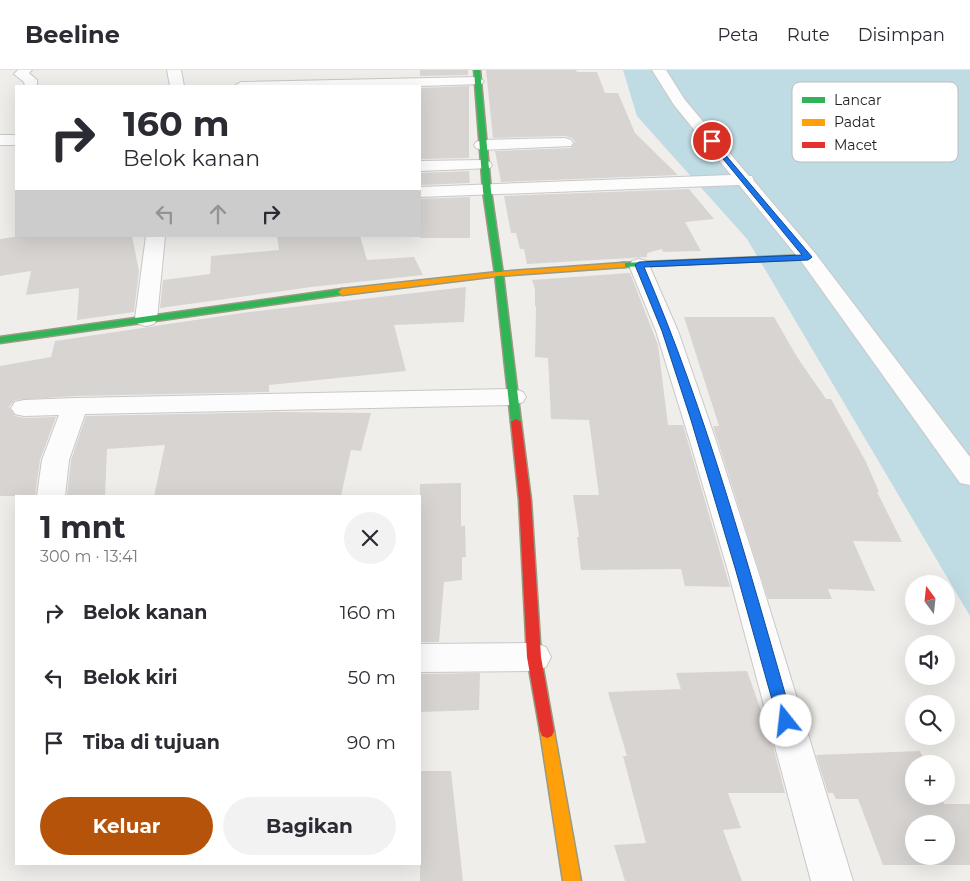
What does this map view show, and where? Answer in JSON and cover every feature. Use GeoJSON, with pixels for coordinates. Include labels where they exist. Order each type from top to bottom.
{"type":"FeatureCollection","features":[{"type":"Feature","properties":{"kind":"main road"},"geometry":{"type":"LineString","coordinates":[[477,76],[486,191],[499,274],[525,500],[534,657],[572,881]]}},
{"type":"Feature","properties":{"kind":"main road"},"geometry":{"type":"LineString","coordinates":[[0,340],[146,319],[499,274],[808,257]]}},
{"type":"Feature","properties":{"kind":"street"},"geometry":{"type":"LineString","coordinates":[[25,70],[21,74],[30,80],[30,85]]}},
{"type":"Feature","properties":{"kind":"street"},"geometry":{"type":"LineString","coordinates":[[174,70],[177,85]]}},
{"type":"Feature","properties":{"kind":"street"},"geometry":{"type":"LineString","coordinates":[[660,70],[679,102],[746,180],[808,257],[970,476]]}},
{"type":"Feature","properties":{"kind":"street"},"geometry":{"type":"LineString","coordinates":[[240,82],[477,76]]}},
{"type":"Feature","properties":{"kind":"street"},"geometry":{"type":"LineString","coordinates":[[0,140],[15,140]]}},
{"type":"Feature","properties":{"kind":"street"},"geometry":{"type":"LineString","coordinates":[[482,145],[565,143]]}},
{"type":"Feature","properties":{"kind":"street"},"geometry":{"type":"LineString","coordinates":[[421,166],[484,166]]}},
{"type":"Feature","properties":{"kind":"street"},"geometry":{"type":"LineString","coordinates":[[421,192],[746,180]]}},
{"type":"Feature","properties":{"kind":"street"},"geometry":{"type":"LineString","coordinates":[[146,319],[156,237]]}},
{"type":"Feature","properties":{"kind":"street"},"geometry":{"type":"LineString","coordinates":[[639,265],[667,331],[702,438],[743,571],[832,881]]}},
{"type":"Feature","properties":{"kind":"street"},"geometry":{"type":"LineString","coordinates":[[24,408],[514,397]]}},
{"type":"Feature","properties":{"kind":"street"},"geometry":{"type":"LineString","coordinates":[[51,495],[52,478],[60,440],[76,406]]}},
{"type":"Feature","properties":{"kind":"street"},"geometry":{"type":"LineString","coordinates":[[421,658],[534,657]]}},
{"type":"Feature","properties":{"kind":"water"},"geometry":{"type":"Polygon","coordinates":[[[623,70],[970,70],[970,616],[955,591],[955,575],[946,575],[747,239],[637,116],[623,70]]]}},
{"type":"Feature","properties":{"kind":"building"},"geometry":{"type":"Polygon","coordinates":[[[420,70],[468,70],[468,75],[420,76],[420,70]]]}},
{"type":"Feature","properties":{"kind":"building"},"geometry":{"type":"Polygon","coordinates":[[[486,70],[576,70],[577,72],[597,72],[605,93],[618,93],[635,133],[678,175],[501,182],[495,151],[571,148],[575,142],[572,138],[565,136],[493,138],[486,70]]]}},
{"type":"Feature","properties":{"kind":"building"},"geometry":{"type":"Polygon","coordinates":[[[469,86],[469,158],[421,159],[421,88],[469,86]]]}},
{"type":"Feature","properties":{"kind":"building"},"geometry":{"type":"Polygon","coordinates":[[[469,171],[470,183],[421,185],[421,173],[469,171]]]}},
{"type":"Feature","properties":{"kind":"building"},"geometry":{"type":"Polygon","coordinates":[[[689,189],[714,219],[685,222],[701,251],[663,252],[662,249],[647,253],[647,257],[527,264],[524,249],[520,249],[516,233],[511,233],[504,196],[689,189]]]}},
{"type":"Feature","properties":{"kind":"building"},"geometry":{"type":"Polygon","coordinates":[[[470,197],[470,238],[420,238],[421,199],[470,197]]]}},
{"type":"Feature","properties":{"kind":"building"},"geometry":{"type":"Polygon","coordinates":[[[15,237],[132,237],[139,271],[134,312],[77,320],[79,288],[26,295],[31,271],[0,276],[0,239],[15,237]]]}},
{"type":"Feature","properties":{"kind":"building"},"geometry":{"type":"Polygon","coordinates":[[[277,237],[360,237],[367,260],[414,257],[423,275],[311,287],[160,308],[163,280],[210,274],[211,256],[279,250],[277,237]]]}},
{"type":"Feature","properties":{"kind":"building"},"geometry":{"type":"Polygon","coordinates":[[[630,273],[658,345],[668,425],[683,425],[730,587],[685,586],[681,569],[581,570],[577,537],[579,537],[573,495],[599,495],[589,420],[551,419],[548,358],[535,357],[536,306],[535,289],[532,280],[630,273]]]}},
{"type":"Feature","properties":{"kind":"building"},"geometry":{"type":"Polygon","coordinates":[[[466,287],[464,322],[394,325],[406,371],[269,385],[269,392],[76,396],[15,400],[9,407],[15,416],[24,418],[56,417],[40,460],[35,495],[0,496],[0,366],[51,357],[55,341],[249,312],[466,287]]]}},
{"type":"Feature","properties":{"kind":"building"},"geometry":{"type":"Polygon","coordinates":[[[684,317],[774,317],[797,357],[826,399],[831,399],[866,462],[879,492],[877,492],[902,542],[853,541],[875,591],[828,589],[832,599],[768,599],[713,426],[719,426],[684,317]]]}},
{"type":"Feature","properties":{"kind":"building"},"geometry":{"type":"Polygon","coordinates":[[[278,412],[371,413],[361,451],[351,450],[341,495],[154,495],[165,445],[107,449],[105,495],[67,495],[71,460],[86,416],[278,412]]]}},
{"type":"Feature","properties":{"kind":"building"},"geometry":{"type":"Polygon","coordinates":[[[461,483],[461,526],[465,526],[466,557],[462,557],[462,580],[444,582],[439,642],[421,642],[420,484],[461,483]]]}},
{"type":"Feature","properties":{"kind":"building"},"geometry":{"type":"Polygon","coordinates":[[[747,671],[772,742],[785,793],[728,793],[741,828],[723,830],[742,881],[625,881],[614,845],[646,843],[623,756],[627,756],[608,692],[681,689],[676,673],[747,671]]]}},
{"type":"Feature","properties":{"kind":"building"},"geometry":{"type":"Polygon","coordinates":[[[480,673],[479,710],[421,712],[421,674],[480,673]]]}},
{"type":"Feature","properties":{"kind":"building"},"geometry":{"type":"Polygon","coordinates":[[[920,751],[922,755],[905,755],[905,805],[970,804],[970,865],[955,865],[955,815],[905,815],[905,865],[883,865],[858,799],[836,799],[833,793],[828,793],[816,755],[920,751]]]}},
{"type":"Feature","properties":{"kind":"building"},"geometry":{"type":"Polygon","coordinates":[[[421,771],[451,771],[463,881],[420,881],[421,771]]]}},
{"type":"Feature","properties":{"kind":"traffic: fast"},"geometry":{"type":"LineString","coordinates":[[477,70],[487,191],[499,274],[516,422]]}},
{"type":"Feature","properties":{"kind":"traffic: fast"},"geometry":{"type":"LineString","coordinates":[[622,265],[808,257]]}},
{"type":"Feature","properties":{"kind":"traffic: fast"},"geometry":{"type":"LineString","coordinates":[[0,340],[342,292]]}},
{"type":"Feature","properties":{"kind":"traffic: slow"},"geometry":{"type":"LineString","coordinates":[[342,292],[498,274],[622,265]]}},
{"type":"Feature","properties":{"kind":"traffic: slow"},"geometry":{"type":"LineString","coordinates":[[547,731],[572,881]]}},
{"type":"Feature","properties":{"kind":"traffic: jam"},"geometry":{"type":"LineString","coordinates":[[516,422],[525,500],[534,657],[547,731]]}},
{"type":"Feature","properties":{"kind":"route"},"geometry":{"type":"LineString","coordinates":[[712,141],[808,257],[639,265],[667,331],[696,420],[743,571],[786,721]]}}]}
